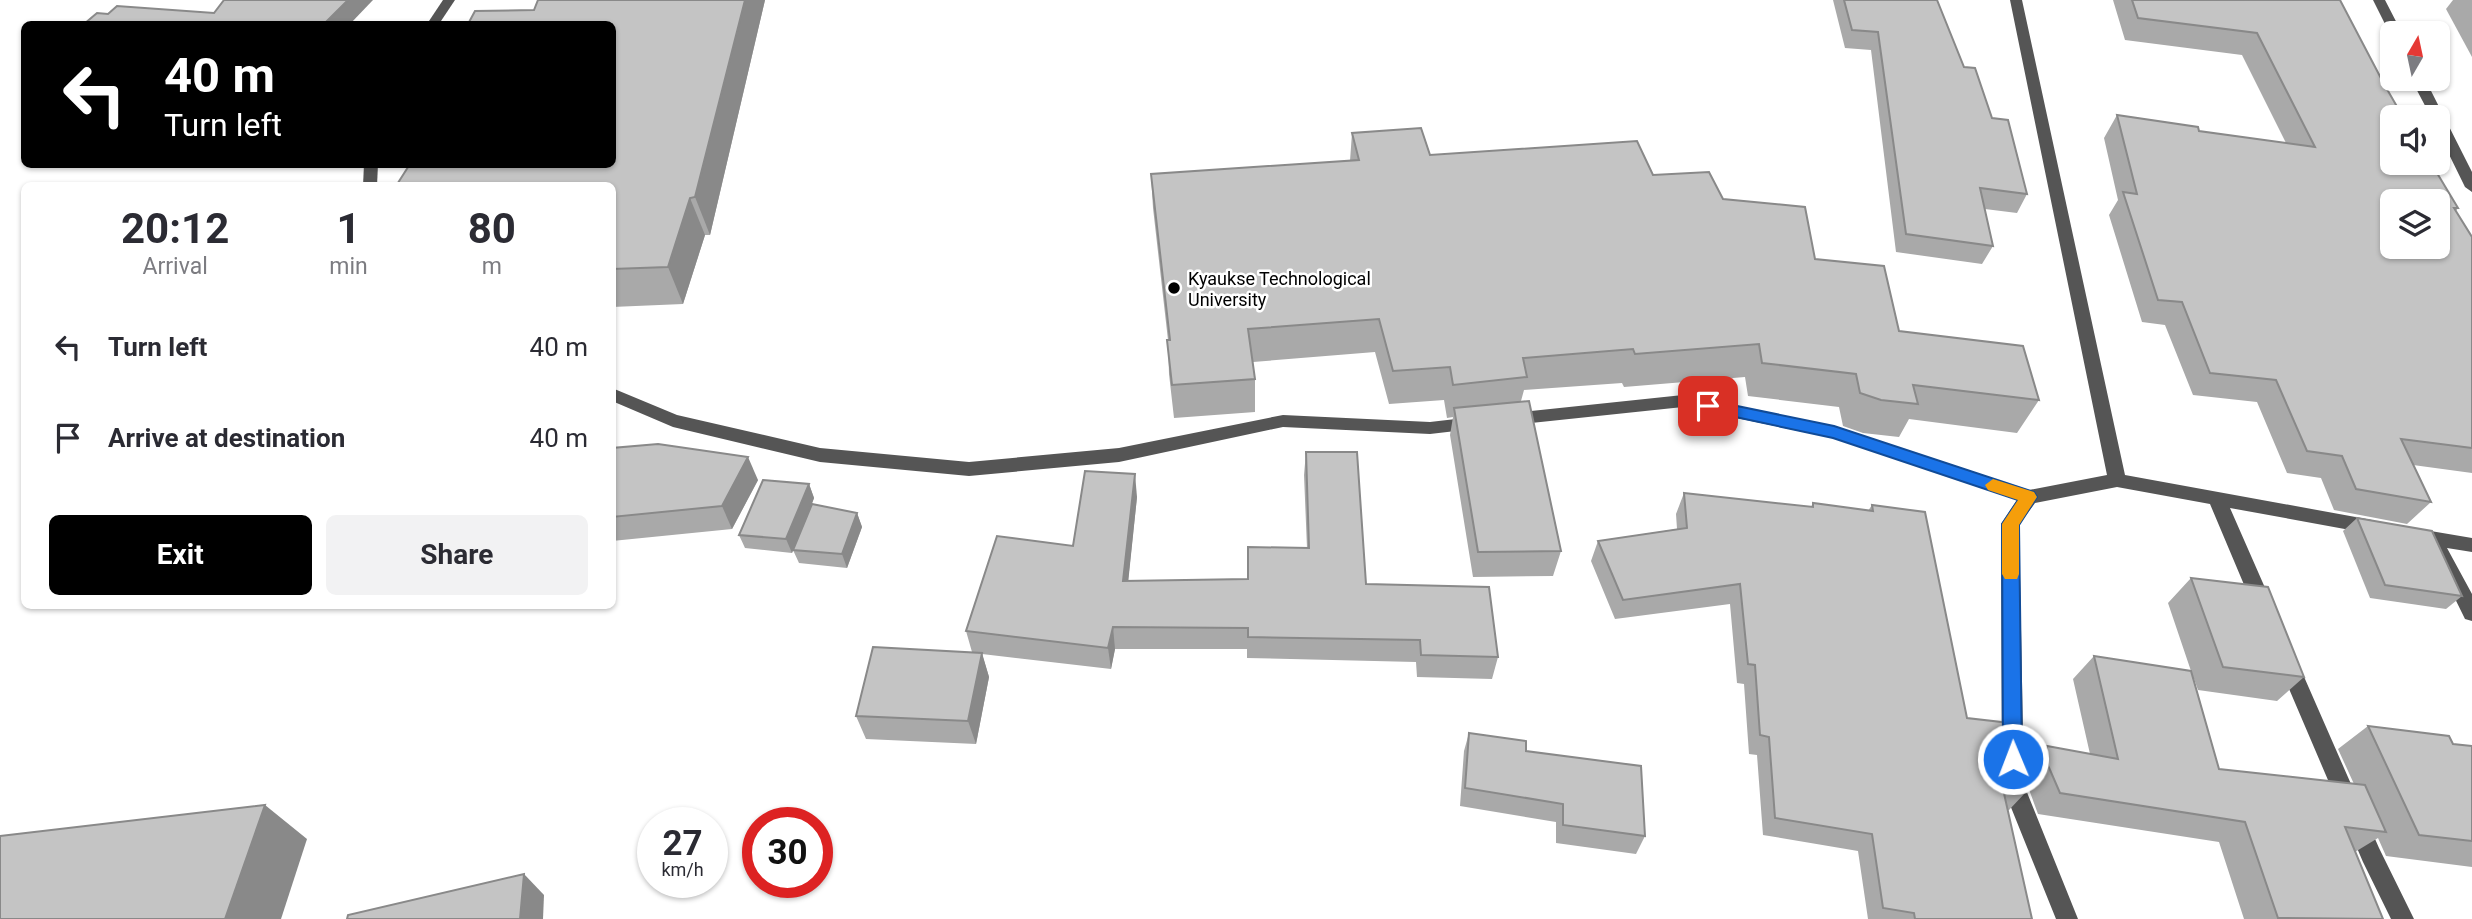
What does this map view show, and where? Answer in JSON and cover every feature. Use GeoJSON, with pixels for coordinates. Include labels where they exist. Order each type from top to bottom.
{"type":"FeatureCollection","features":[{"type":"Feature","properties":{"kind":"street"},"geometry":{"type":"LineString","coordinates":[[435,21],[449,0]]}},
{"type":"Feature","properties":{"kind":"street"},"geometry":{"type":"LineString","coordinates":[[2016,0],[2117,480]]}},
{"type":"Feature","properties":{"kind":"street"},"geometry":{"type":"LineString","coordinates":[[2379,0],[2390,21]]}},
{"type":"Feature","properties":{"kind":"street"},"geometry":{"type":"LineString","coordinates":[[2450,142],[2472,187]]}},
{"type":"Feature","properties":{"kind":"street"},"geometry":{"type":"LineString","coordinates":[[616,396],[673,421],[820,455],[969,469],[1119,455],[1283,421],[1430,428],[1683,401],[1834,432],[2029,497],[2117,480],[2472,545]]}},
{"type":"Feature","properties":{"kind":"street"},"geometry":{"type":"LineString","coordinates":[[2029,497],[2010,524],[2013,785],[2067,919]]}},
{"type":"Feature","properties":{"kind":"street"},"geometry":{"type":"LineString","coordinates":[[2217,499],[2371,855],[2403,919]]}},
{"type":"Feature","properties":{"kind":"street"},"geometry":{"type":"LineString","coordinates":[[2434,538],[2472,613]]}},
{"type":"Feature","properties":{"kind":"building"},"geometry":{"type":"Polygon","coordinates":[[[224,0],[348,0],[327,21],[88,21],[97,13],[108,14],[117,6],[214,13],[224,0]]]}},
{"type":"Feature","properties":{"kind":"building"},"geometry":{"type":"Polygon","coordinates":[[[538,0],[745,0],[695,197],[690,198],[668,267],[616,269],[616,182],[399,182],[407,168],[616,168],[616,21],[470,21],[475,11],[534,10],[538,0]]]}},
{"type":"Feature","properties":{"kind":"building"},"geometry":{"type":"Polygon","coordinates":[[[1844,0],[1937,0],[1964,67],[1975,68],[1992,118],[2008,120],[2027,194],[1980,188],[1993,246],[1906,234],[1878,32],[1852,30],[1844,0]]]}},
{"type":"Feature","properties":{"kind":"building"},"geometry":{"type":"Polygon","coordinates":[[[2132,0],[2340,0],[2380,76],[2380,91],[2388,91],[2396,105],[2380,105],[2380,175],[2438,175],[2447,189],[2380,189],[2380,259],[2450,259],[2450,195],[2458,208],[2454,208],[2472,237],[2472,448],[2401,439],[2431,502],[2356,489],[2342,456],[2307,451],[2276,380],[2210,373],[2182,302],[2158,300],[2123,192],[2137,194],[2117,115],[2198,127],[2199,131],[2315,147],[2257,33],[2138,18],[2132,0]]]}},
{"type":"Feature","properties":{"kind":"building"},"geometry":{"type":"Polygon","coordinates":[[[1421,128],[1430,155],[1637,141],[1653,175],[1709,172],[1723,199],[1805,207],[1815,259],[1884,266],[1899,331],[2023,346],[2039,400],[1913,385],[1918,404],[1881,400],[1860,393],[1856,374],[1762,363],[1759,344],[1635,354],[1633,349],[1523,358],[1527,377],[1453,385],[1450,367],[1393,371],[1379,319],[1248,329],[1255,379],[1172,385],[1167,340],[1170,340],[1151,174],[1359,160],[1352,133],[1421,128]]]}},
{"type":"Feature","properties":{"kind":"building"},"geometry":{"type":"Polygon","coordinates":[[[1529,401],[1561,551],[1478,552],[1454,408],[1529,401]]]}},
{"type":"Feature","properties":{"kind":"building"},"geometry":{"type":"Polygon","coordinates":[[[658,444],[748,457],[722,506],[616,517],[616,448],[658,444]]]}},
{"type":"Feature","properties":{"kind":"building"},"geometry":{"type":"Polygon","coordinates":[[[1306,452],[1357,452],[1366,584],[1489,587],[1498,657],[1421,655],[1420,640],[1248,637],[1248,628],[1113,627],[1108,648],[966,631],[997,536],[1073,546],[1085,471],[1135,474],[1123,581],[1248,579],[1248,547],[1309,548],[1306,452]]]}},
{"type":"Feature","properties":{"kind":"building"},"geometry":{"type":"Polygon","coordinates":[[[763,480],[809,484],[786,539],[739,535],[763,480]]]}},
{"type":"Feature","properties":{"kind":"building"},"geometry":{"type":"Polygon","coordinates":[[[1684,493],[1813,507],[1813,503],[1873,511],[1872,505],[1925,512],[1967,718],[2010,723],[2016,745],[2016,768],[2026,792],[2003,789],[2032,919],[1915,919],[1914,913],[1883,908],[1872,834],[1775,818],[1769,737],[1760,735],[1755,665],[1748,664],[1740,584],[1623,600],[1598,541],[1687,528],[1684,493]]]}},
{"type":"Feature","properties":{"kind":"building"},"geometry":{"type":"Polygon","coordinates":[[[812,504],[857,513],[842,554],[793,550],[812,504]]]}},
{"type":"Feature","properties":{"kind":"building"},"geometry":{"type":"Polygon","coordinates":[[[2357,518],[2432,531],[2462,596],[2385,585],[2357,518]]]}},
{"type":"Feature","properties":{"kind":"building"},"geometry":{"type":"Polygon","coordinates":[[[2191,578],[2268,587],[2304,677],[2223,667],[2191,578]]]}},
{"type":"Feature","properties":{"kind":"building"},"geometry":{"type":"Polygon","coordinates":[[[873,647],[982,653],[968,721],[856,716],[873,647]]]}},
{"type":"Feature","properties":{"kind":"building"},"geometry":{"type":"Polygon","coordinates":[[[2094,656],[2191,671],[2219,769],[2365,785],[2386,832],[2345,827],[2383,919],[2278,918],[2245,822],[2060,793],[2047,763],[2047,746],[2118,759],[2094,656]]]}},
{"type":"Feature","properties":{"kind":"building"},"geometry":{"type":"Polygon","coordinates":[[[2368,726],[2449,736],[2453,744],[2472,746],[2472,841],[2419,835],[2368,726]]]}},
{"type":"Feature","properties":{"kind":"building"},"geometry":{"type":"Polygon","coordinates":[[[1469,733],[1526,741],[1526,751],[1641,766],[1645,836],[1563,825],[1563,804],[1465,788],[1469,733]]]}},
{"type":"Feature","properties":{"kind":"building"},"geometry":{"type":"Polygon","coordinates":[[[265,805],[225,919],[0,919],[0,836],[265,805]]]}},
{"type":"Feature","properties":{"kind":"building"},"geometry":{"type":"Polygon","coordinates":[[[524,874],[520,919],[347,919],[348,915],[524,874]]]}},
{"type":"Feature","properties":{"kind":"slow traffic"},"geometry":{"type":"LineString","coordinates":[[1993,485],[2029,497],[2010,524],[2011,574]]}},
{"type":"Feature","properties":{"kind":"place","name":"Kyaukse Technological University"},"geometry":{"type":"Point","coordinates":[1174,288]}},
{"type":"Feature","properties":{"kind":"route"},"geometry":{"type":"LineString","coordinates":[[1708,406],[1834,432],[2029,497],[2010,524],[2013,759]]}}]}
